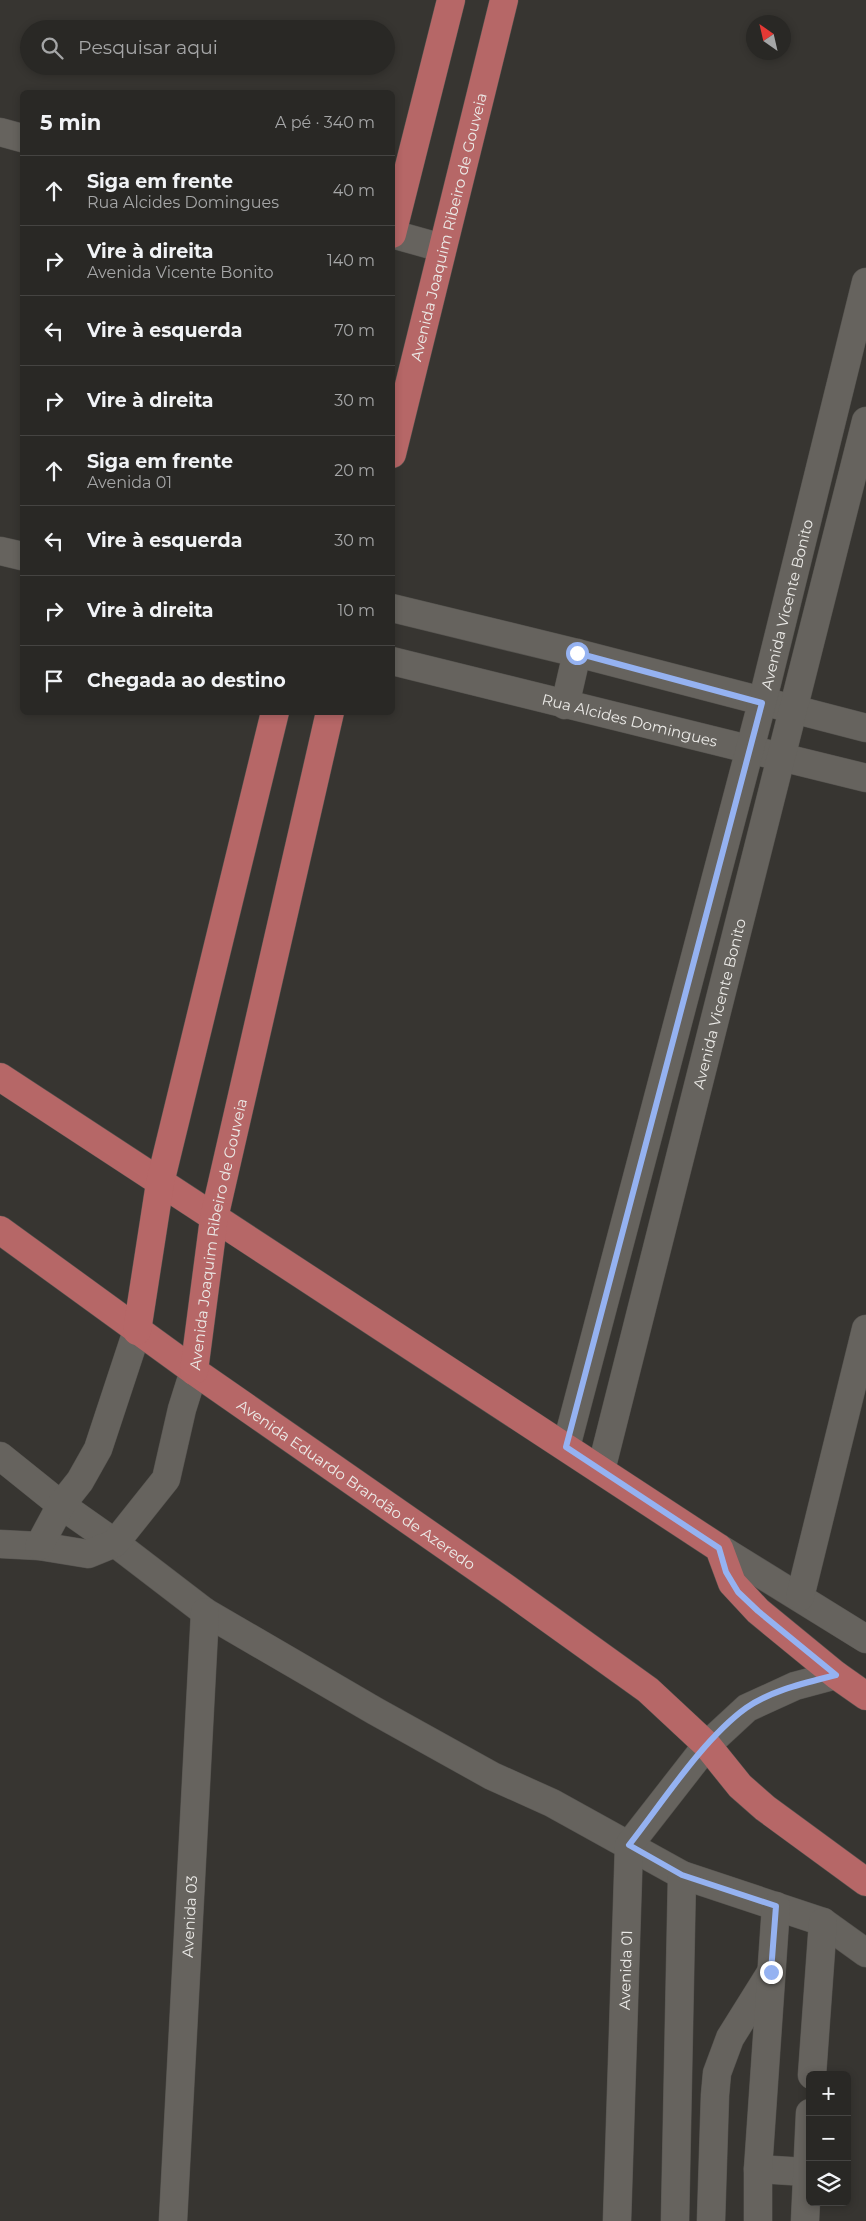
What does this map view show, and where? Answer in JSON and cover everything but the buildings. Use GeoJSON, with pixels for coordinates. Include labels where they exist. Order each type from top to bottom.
{"type":"FeatureCollection","features":[{"type":"Feature","properties":{"kind":"main road"},"geometry":{"type":"LineString","coordinates":[[395,226],[451,0]]}},
{"type":"Feature","properties":{"kind":"main road","name":"Avenida Joaquim Ribeiro de Gouveia"},"geometry":{"type":"LineString","coordinates":[[395,442],[504,0]]}},
{"type":"Feature","properties":{"kind":"main road"},"geometry":{"type":"LineString","coordinates":[[137,1331],[160,1183],[274,715]]}},
{"type":"Feature","properties":{"kind":"main road","name":"Avenida Joaquim Ribeiro de Gouveia"},"geometry":{"type":"LineString","coordinates":[[194,1371],[214,1218],[329,715]]}},
{"type":"Feature","properties":{"kind":"main road"},"geometry":{"type":"LineString","coordinates":[[0,1077],[719,1548],[726,1572],[738,1592],[758,1611],[836,1675],[866,1696]]}},
{"type":"Feature","properties":{"kind":"main road","name":"Avenida Eduardo Brandão de Azeredo"},"geometry":{"type":"LineString","coordinates":[[0,1230],[137,1331],[506,1588],[648,1690],[707,1745],[740,1786],[765,1808],[866,1882]]}},
{"type":"Feature","properties":{"kind":"street"},"geometry":{"type":"LineString","coordinates":[[0,132],[20,137]]}},
{"type":"Feature","properties":{"kind":"street"},"geometry":{"type":"LineString","coordinates":[[395,235],[442,248]]}},
{"type":"Feature","properties":{"kind":"street","name":"Avenida Vicente Bonito"},"geometry":{"type":"LineString","coordinates":[[566,1447],[762,703],[866,282]]}},
{"type":"Feature","properties":{"kind":"street","name":"Avenida Vicente Bonito"},"geometry":{"type":"LineString","coordinates":[[600,1470],[866,421]]}},
{"type":"Feature","properties":{"kind":"street"},"geometry":{"type":"LineString","coordinates":[[0,551],[20,556]]}},
{"type":"Feature","properties":{"kind":"street"},"geometry":{"type":"LineString","coordinates":[[395,609],[577,653],[762,703],[866,728]]}},
{"type":"Feature","properties":{"kind":"street"},"geometry":{"type":"LineString","coordinates":[[564,705],[577,653]]}},
{"type":"Feature","properties":{"kind":"street","name":"Rua Alcides Domingues"},"geometry":{"type":"LineString","coordinates":[[395,663],[866,778]]}},
{"type":"Feature","properties":{"kind":"street"},"geometry":{"type":"LineString","coordinates":[[800,1597],[866,1329]]}},
{"type":"Feature","properties":{"kind":"street"},"geometry":{"type":"LineString","coordinates":[[39,1546],[60,1505],[80,1481],[98,1449],[137,1331]]}},
{"type":"Feature","properties":{"kind":"street","name":"Avenida Joaquim Ribeiro de Gouveia"},"geometry":{"type":"LineString","coordinates":[[0,1544],[39,1546],[88,1554],[115,1543],[166,1479],[182,1409],[194,1371]]}},
{"type":"Feature","properties":{"kind":"street"},"geometry":{"type":"LineString","coordinates":[[0,1456],[60,1505],[115,1543],[205,1612],[435,1746],[492,1776],[552,1803],[682,1875],[823,1922],[866,1953]]}},
{"type":"Feature","properties":{"kind":"street"},"geometry":{"type":"LineString","coordinates":[[719,1548],[866,1639]]}},
{"type":"Feature","properties":{"kind":"street","name":"Avenida 03"},"geometry":{"type":"LineString","coordinates":[[173,2221],[205,1612]]}},
{"type":"Feature","properties":{"kind":"street"},"geometry":{"type":"LineString","coordinates":[[629,1845],[707,1745],[747,1708],[795,1686],[836,1675]]}},
{"type":"Feature","properties":{"kind":"street","name":"Avenida 01"},"geometry":{"type":"LineString","coordinates":[[617,2221],[629,1845]]}},
{"type":"Feature","properties":{"kind":"street"},"geometry":{"type":"LineString","coordinates":[[675,2221],[682,1875]]}},
{"type":"Feature","properties":{"kind":"street"},"geometry":{"type":"LineString","coordinates":[[758,2221],[758,2169],[776,1906]]}},
{"type":"Feature","properties":{"kind":"street"},"geometry":{"type":"LineString","coordinates":[[812,2071],[823,1922]]}},
{"type":"Feature","properties":{"kind":"street"},"geometry":{"type":"LineString","coordinates":[[711,2221],[714,2095],[717,2073],[730,2038],[771,1972]]}},
{"type":"Feature","properties":{"kind":"street"},"geometry":{"type":"LineString","coordinates":[[807,2161],[810,2116]]}},
{"type":"Feature","properties":{"kind":"street"},"geometry":{"type":"LineString","coordinates":[[758,2169],[806,2172],[805,2221]]}},
{"type":"Feature","properties":{"kind":"route"},"geometry":{"type":"LineString","coordinates":[[577,653],[762,703],[566,1447],[719,1548],[726,1572],[738,1592],[758,1611],[836,1675],[778,1692],[747,1708],[733,1719],[707,1745],[629,1845],[682,1875],[776,1906],[771,1972]]}}]}
